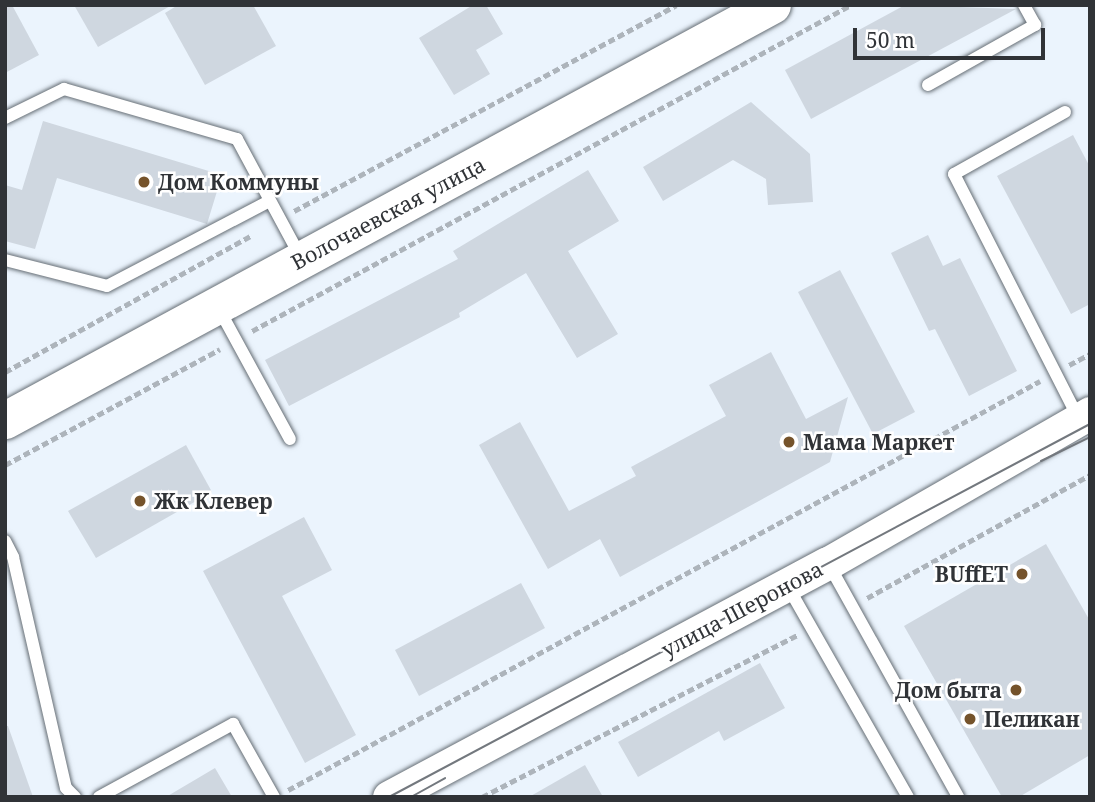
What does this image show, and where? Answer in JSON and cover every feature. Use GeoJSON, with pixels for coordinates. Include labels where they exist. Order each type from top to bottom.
{"type":"FeatureCollection","features":[{"type":"Feature","properties":{"kind":"main road","name":"Волочаевская улица"},"geometry":{"type":"LineString","coordinates":[[5,420],[772,5]]}},
{"type":"Feature","properties":{"kind":"main road","name":"улица Шеронова"},"geometry":{"type":"LineString","coordinates":[[389,797],[828,563],[1084,416]]}},
{"type":"Feature","properties":{"kind":"lane"},"geometry":{"type":"LineString","coordinates":[[928,85],[1034,25],[1024,5]]}},
{"type":"Feature","properties":{"kind":"lane"},"geometry":{"type":"LineString","coordinates":[[5,118],[64,89],[237,139],[268,202],[302,260]]}},
{"type":"Feature","properties":{"kind":"lane"},"geometry":{"type":"LineString","coordinates":[[1065,112],[954,174],[1055,372],[1084,416]]}},
{"type":"Feature","properties":{"kind":"lane"},"geometry":{"type":"LineString","coordinates":[[5,260],[107,286],[268,202]]}},
{"type":"Feature","properties":{"kind":"lane"},"geometry":{"type":"LineString","coordinates":[[218,305],[290,439]]}},
{"type":"Feature","properties":{"kind":"lane"},"geometry":{"type":"LineString","coordinates":[[5,541],[13,557],[66,788],[75,797]]}},
{"type":"Feature","properties":{"kind":"lane"},"geometry":{"type":"LineString","coordinates":[[828,563],[958,797]]}},
{"type":"Feature","properties":{"kind":"lane"},"geometry":{"type":"LineString","coordinates":[[787,585],[908,797]]}},
{"type":"Feature","properties":{"kind":"lane"},"geometry":{"type":"LineString","coordinates":[[99,797],[233,724],[276,797]]}},
{"type":"Feature","properties":{"kind":"path"},"geometry":{"type":"LineString","coordinates":[[5,372],[279,219],[676,5]]}},
{"type":"Feature","properties":{"kind":"path"},"geometry":{"type":"LineString","coordinates":[[5,465],[851,5]]}},
{"type":"Feature","properties":{"kind":"path"},"geometry":{"type":"LineString","coordinates":[[276,797],[1090,354]]}},
{"type":"Feature","properties":{"kind":"path"},"geometry":{"type":"LineString","coordinates":[[852,606],[1090,475]]}},
{"type":"Feature","properties":{"kind":"path"},"geometry":{"type":"LineString","coordinates":[[482,797],[811,628]]}},
{"type":"Feature","properties":{"kind":"building"},"geometry":{"type":"Polygon","coordinates":[[[5,5],[12,5],[39,55],[5,73],[5,5]]]}},
{"type":"Feature","properties":{"kind":"building"},"geometry":{"type":"Polygon","coordinates":[[[74,5],[172,5],[98,47],[74,5]]]}},
{"type":"Feature","properties":{"kind":"building"},"geometry":{"type":"Polygon","coordinates":[[[178,5],[253,5],[276,46],[205,85],[165,13],[178,5]]]}},
{"type":"Feature","properties":{"kind":"building"},"geometry":{"type":"Polygon","coordinates":[[[473,5],[486,5],[503,34],[476,50],[490,74],[454,95],[419,38],[473,5]]]}},
{"type":"Feature","properties":{"kind":"building"},"geometry":{"type":"Polygon","coordinates":[[[905,5],[1016,9],[811,119],[785,70],[905,5]]]}},
{"type":"Feature","properties":{"kind":"building"},"geometry":{"type":"Polygon","coordinates":[[[751,102],[810,154],[813,202],[768,205],[766,179],[733,160],[663,201],[643,167],[751,102]]]}},
{"type":"Feature","properties":{"kind":"building","name":"Дом Коммуны"},"geometry":{"type":"Polygon","coordinates":[[[43,121],[222,175],[207,224],[57,178],[35,249],[5,241],[5,185],[22,190],[43,121]]]}},
{"type":"Feature","properties":{"kind":"building"},"geometry":{"type":"Polygon","coordinates":[[[1073,135],[1090,167],[1090,304],[1071,314],[997,176],[1073,135]]]}},
{"type":"Feature","properties":{"kind":"building"},"geometry":{"type":"Polygon","coordinates":[[[588,170],[619,221],[568,251],[618,334],[577,358],[526,273],[459,313],[460,317],[289,406],[265,360],[458,259],[453,251],[588,170]]]}},
{"type":"Feature","properties":{"kind":"building"},"geometry":{"type":"Polygon","coordinates":[[[928,235],[943,266],[960,258],[1017,371],[969,396],[935,329],[929,331],[891,253],[928,235]]]}},
{"type":"Feature","properties":{"kind":"building"},"geometry":{"type":"Polygon","coordinates":[[[840,270],[915,412],[873,434],[798,292],[840,270]]]}},
{"type":"Feature","properties":{"kind":"building"},"geometry":{"type":"Polygon","coordinates":[[[771,352],[806,419],[848,397],[830,462],[620,577],[600,539],[548,569],[479,445],[520,422],[569,511],[636,476],[631,467],[726,416],[709,385],[771,352]]]}},
{"type":"Feature","properties":{"kind":"building","name":"Жк Клевер"},"geometry":{"type":"Polygon","coordinates":[[[186,445],[212,492],[96,558],[68,511],[186,445]]]}},
{"type":"Feature","properties":{"kind":"building"},"geometry":{"type":"Polygon","coordinates":[[[304,517],[332,570],[282,596],[356,735],[305,763],[203,571],[304,517]]]}},
{"type":"Feature","properties":{"kind":"building","name":"Дом быта"},"geometry":{"type":"Polygon","coordinates":[[[1046,544],[1090,621],[1090,755],[1019,797],[1002,797],[904,626],[1046,544]]]}},
{"type":"Feature","properties":{"kind":"building"},"geometry":{"type":"Polygon","coordinates":[[[521,583],[545,628],[419,696],[395,650],[521,583]]]}},
{"type":"Feature","properties":{"kind":"building"},"geometry":{"type":"Polygon","coordinates":[[[760,663],[785,708],[724,741],[719,731],[638,777],[618,742],[760,663]]]}},
{"type":"Feature","properties":{"kind":"building"},"geometry":{"type":"Polygon","coordinates":[[[5,726],[8,726],[33,797],[5,797],[5,726]]]}},
{"type":"Feature","properties":{"kind":"building"},"geometry":{"type":"Polygon","coordinates":[[[585,765],[603,797],[529,797],[585,765]]]}},
{"type":"Feature","properties":{"kind":"building"},"geometry":{"type":"Polygon","coordinates":[[[215,768],[232,797],[166,797],[215,768]]]}},
{"type":"Feature","properties":{"kind":"tram line"},"geometry":{"type":"LineString","coordinates":[[389,797],[1090,424]]}},
{"type":"Feature","properties":{"kind":"tram line"},"geometry":{"type":"LineString","coordinates":[[1041,461],[1090,437]]}},
{"type":"Feature","properties":{"kind":"tram line"},"geometry":{"type":"LineString","coordinates":[[411,797],[445,778]]}},
{"type":"Feature","properties":{"kind":"place","name":"Дом Коммуны"},"geometry":{"type":"Point","coordinates":[144,182]}},
{"type":"Feature","properties":{"kind":"place","name":"Мама Маркет"},"geometry":{"type":"Point","coordinates":[789,442]}},
{"type":"Feature","properties":{"kind":"place","name":"Жк Клевер"},"geometry":{"type":"Point","coordinates":[140,501]}},
{"type":"Feature","properties":{"kind":"place","name":"BUffET"},"geometry":{"type":"Point","coordinates":[1022,574]}},
{"type":"Feature","properties":{"kind":"place","name":"Дом быта"},"geometry":{"type":"Point","coordinates":[1016,690]}},
{"type":"Feature","properties":{"kind":"place","name":"Пеликан"},"geometry":{"type":"Point","coordinates":[970,719]}}]}
